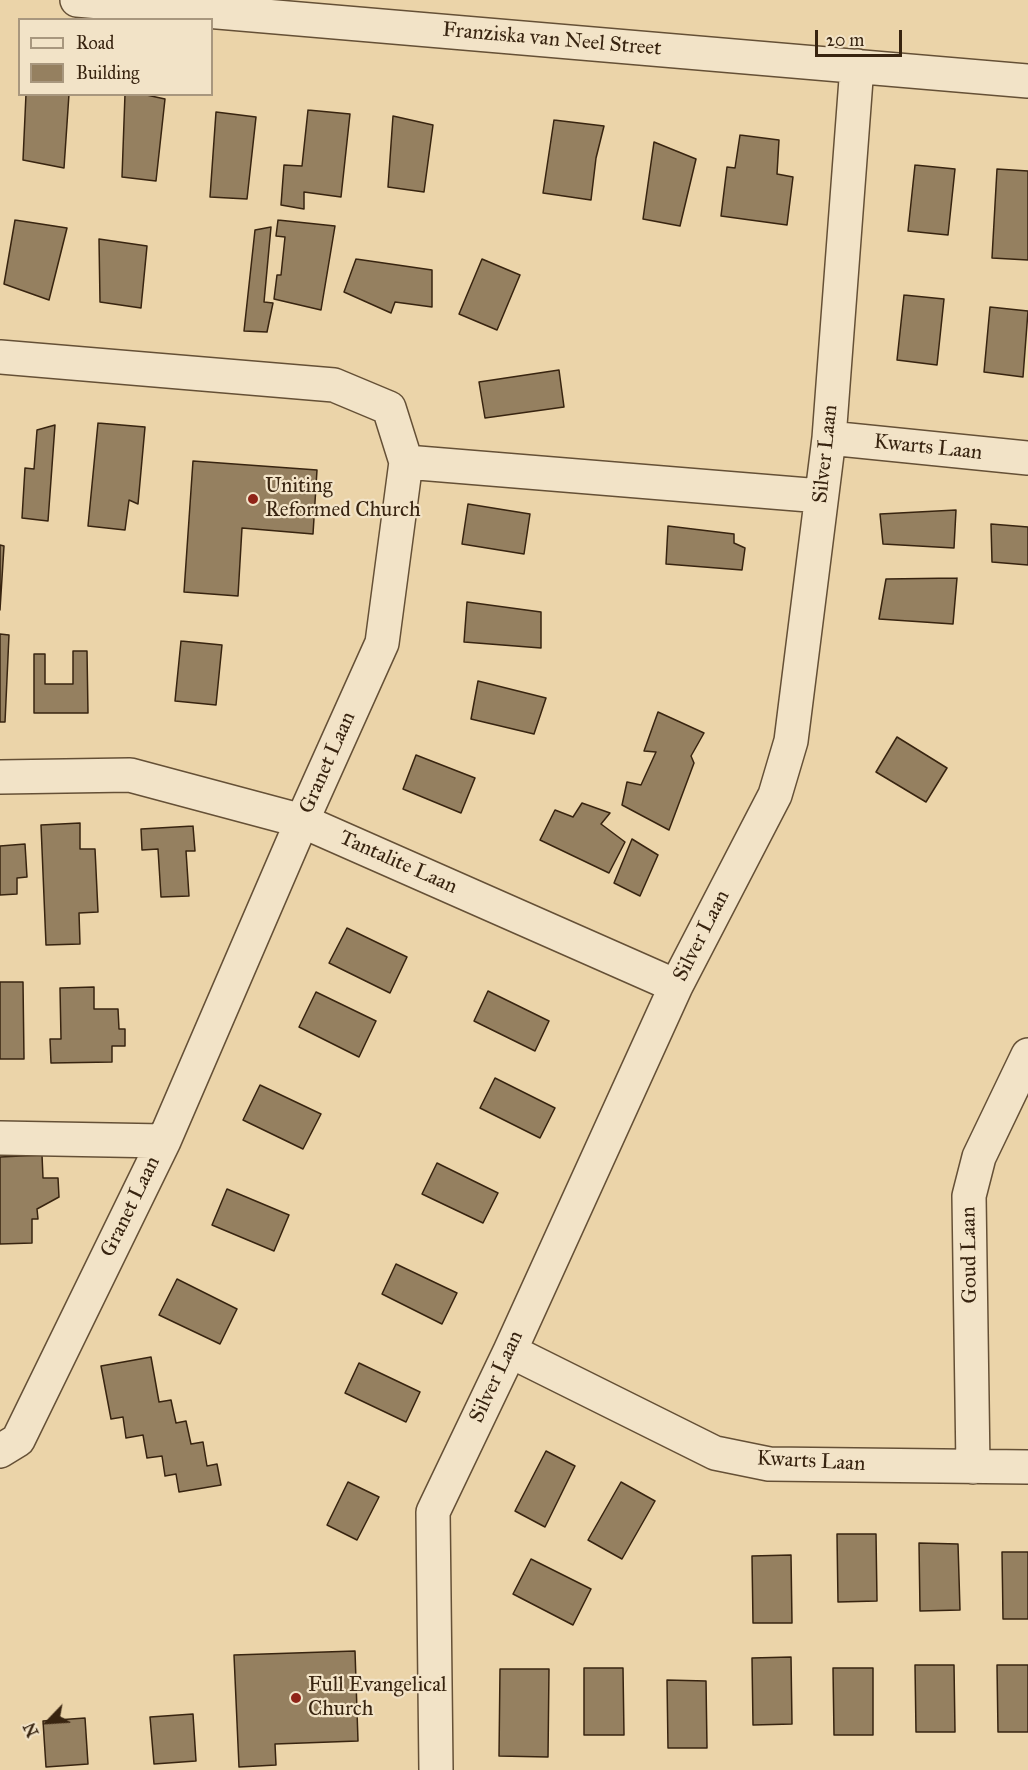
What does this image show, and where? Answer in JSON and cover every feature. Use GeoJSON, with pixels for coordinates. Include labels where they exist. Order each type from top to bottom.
{"type":"FeatureCollection","features":[{"type":"Feature","properties":{"kind":"street","name":"Franziska van Neel Street"},"geometry":{"type":"LineString","coordinates":[[77,0],[1028,81]]}},
{"type":"Feature","properties":{"kind":"street","name":"Silver Laan"},"geometry":{"type":"LineString","coordinates":[[435,1770],[433,1512],[510,1351],[676,986],[770,806],[791,741],[829,438],[857,66]]}},
{"type":"Feature","properties":{"kind":"street","name":"Granet Laan"},"geometry":{"type":"LineString","coordinates":[[0,357],[334,385],[389,408],[406,462],[382,643],[302,820],[164,1140],[18,1440],[0,1451]]}},
{"type":"Feature","properties":{"kind":"street","name":"Kwarts Laan"},"geometry":{"type":"LineString","coordinates":[[829,438],[1028,458]]}},
{"type":"Feature","properties":{"kind":"street"},"geometry":{"type":"LineString","coordinates":[[406,462],[821,496]]}},
{"type":"Feature","properties":{"kind":"street","name":"Tantalite Laan"},"geometry":{"type":"LineString","coordinates":[[0,777],[130,775],[302,820],[676,986]]}},
{"type":"Feature","properties":{"kind":"street","name":"Goud Laan"},"geometry":{"type":"LineString","coordinates":[[973,1467],[969,1196],[979,1157],[1028,1055]]}},
{"type":"Feature","properties":{"kind":"street"},"geometry":{"type":"LineString","coordinates":[[0,1138],[164,1140]]}},
{"type":"Feature","properties":{"kind":"street","name":"Kwarts Laan"},"geometry":{"type":"LineString","coordinates":[[510,1351],[715,1453],[769,1464],[1028,1467]]}},
{"type":"Feature","properties":{"kind":"building"},"geometry":{"type":"Polygon","coordinates":[[[26,96],[69,96],[64,168],[23,160],[26,96]]]}},
{"type":"Feature","properties":{"kind":"building"},"geometry":{"type":"Polygon","coordinates":[[[125,96],[151,96],[165,99],[156,181],[122,177],[125,96]]]}},
{"type":"Feature","properties":{"kind":"building"},"geometry":{"type":"Polygon","coordinates":[[[308,110],[350,114],[341,197],[304,192],[304,209],[281,205],[284,165],[302,166],[308,110]]]}},
{"type":"Feature","properties":{"kind":"building"},"geometry":{"type":"Polygon","coordinates":[[[216,112],[256,117],[247,199],[210,197],[216,112]]]}},
{"type":"Feature","properties":{"kind":"building"},"geometry":{"type":"Polygon","coordinates":[[[393,116],[433,125],[424,192],[388,187],[393,116]]]}},
{"type":"Feature","properties":{"kind":"building"},"geometry":{"type":"Polygon","coordinates":[[[554,120],[604,126],[596,158],[591,200],[543,193],[554,120]]]}},
{"type":"Feature","properties":{"kind":"building"},"geometry":{"type":"Polygon","coordinates":[[[740,135],[779,140],[777,174],[793,177],[787,225],[721,216],[727,167],[735,168],[740,135]]]}},
{"type":"Feature","properties":{"kind":"building"},"geometry":{"type":"Polygon","coordinates":[[[654,142],[696,159],[680,226],[643,219],[654,142]]]}},
{"type":"Feature","properties":{"kind":"building"},"geometry":{"type":"Polygon","coordinates":[[[915,165],[955,169],[948,235],[908,231],[915,165]]]}},
{"type":"Feature","properties":{"kind":"building"},"geometry":{"type":"Polygon","coordinates":[[[997,169],[1028,171],[1028,260],[992,258],[997,169]]]}},
{"type":"Feature","properties":{"kind":"building"},"geometry":{"type":"Polygon","coordinates":[[[15,220],[67,228],[49,300],[4,284],[15,220]]]}},
{"type":"Feature","properties":{"kind":"building"},"geometry":{"type":"Polygon","coordinates":[[[278,220],[335,226],[321,310],[274,299],[277,275],[281,275],[285,237],[276,236],[278,220]]]}},
{"type":"Feature","properties":{"kind":"building"},"geometry":{"type":"Polygon","coordinates":[[[271,227],[264,302],[273,303],[267,332],[244,331],[255,230],[271,227]]]}},
{"type":"Feature","properties":{"kind":"building"},"geometry":{"type":"Polygon","coordinates":[[[99,239],[147,246],[141,308],[100,302],[99,239]]]}},
{"type":"Feature","properties":{"kind":"building"},"geometry":{"type":"Polygon","coordinates":[[[356,259],[432,270],[432,307],[395,302],[391,313],[344,292],[356,259]]]}},
{"type":"Feature","properties":{"kind":"building"},"geometry":{"type":"Polygon","coordinates":[[[482,259],[520,275],[497,330],[459,314],[482,259]]]}},
{"type":"Feature","properties":{"kind":"building"},"geometry":{"type":"Polygon","coordinates":[[[904,295],[944,299],[937,365],[897,360],[904,295]]]}},
{"type":"Feature","properties":{"kind":"building"},"geometry":{"type":"Polygon","coordinates":[[[990,307],[1028,311],[1023,377],[984,372],[990,307]]]}},
{"type":"Feature","properties":{"kind":"building"},"geometry":{"type":"Polygon","coordinates":[[[559,370],[564,407],[485,418],[479,382],[559,370]]]}},
{"type":"Feature","properties":{"kind":"building"},"geometry":{"type":"Polygon","coordinates":[[[98,423],[145,427],[138,504],[129,500],[125,530],[88,526],[98,423]]]}},
{"type":"Feature","properties":{"kind":"building"},"geometry":{"type":"Polygon","coordinates":[[[55,425],[48,521],[22,518],[25,468],[34,469],[37,430],[55,425]]]}},
{"type":"Feature","properties":{"kind":"building","name":"Uniting Reformed Church"},"geometry":{"type":"Polygon","coordinates":[[[193,461],[317,470],[313,534],[242,528],[238,596],[184,592],[193,461]]]}},
{"type":"Feature","properties":{"kind":"building"},"geometry":{"type":"Polygon","coordinates":[[[468,504],[530,514],[524,554],[462,544],[468,504]]]}},
{"type":"Feature","properties":{"kind":"building"},"geometry":{"type":"Polygon","coordinates":[[[956,510],[954,548],[883,544],[880,514],[956,510]]]}},
{"type":"Feature","properties":{"kind":"building"},"geometry":{"type":"Polygon","coordinates":[[[991,524],[1028,527],[1028,565],[992,562],[991,524]]]}},
{"type":"Feature","properties":{"kind":"building"},"geometry":{"type":"Polygon","coordinates":[[[668,526],[734,534],[734,543],[745,548],[742,570],[666,564],[668,526]]]}},
{"type":"Feature","properties":{"kind":"building"},"geometry":{"type":"Polygon","coordinates":[[[0,545],[4,546],[0,610],[0,545]]]}},
{"type":"Feature","properties":{"kind":"building"},"geometry":{"type":"Polygon","coordinates":[[[957,578],[953,624],[879,619],[886,579],[957,578]]]}},
{"type":"Feature","properties":{"kind":"building"},"geometry":{"type":"Polygon","coordinates":[[[467,602],[541,612],[541,648],[464,642],[467,602]]]}},
{"type":"Feature","properties":{"kind":"building"},"geometry":{"type":"Polygon","coordinates":[[[0,634],[9,635],[5,722],[0,722],[0,634]]]}},
{"type":"Feature","properties":{"kind":"building"},"geometry":{"type":"Polygon","coordinates":[[[181,641],[222,645],[216,705],[175,701],[181,641]]]}},
{"type":"Feature","properties":{"kind":"building"},"geometry":{"type":"Polygon","coordinates":[[[73,651],[87,651],[88,713],[34,713],[34,654],[45,654],[45,684],[73,684],[73,651]]]}},
{"type":"Feature","properties":{"kind":"building"},"geometry":{"type":"Polygon","coordinates":[[[478,681],[546,698],[534,734],[471,719],[478,681]]]}},
{"type":"Feature","properties":{"kind":"building"},"geometry":{"type":"Polygon","coordinates":[[[658,712],[704,733],[691,756],[694,763],[669,830],[622,805],[627,782],[641,785],[656,752],[644,751],[658,712]]]}},
{"type":"Feature","properties":{"kind":"building"},"geometry":{"type":"Polygon","coordinates":[[[897,737],[947,768],[926,802],[876,772],[897,737]]]}},
{"type":"Feature","properties":{"kind":"building"},"geometry":{"type":"Polygon","coordinates":[[[416,755],[475,778],[461,813],[403,789],[416,755]]]}},
{"type":"Feature","properties":{"kind":"building"},"geometry":{"type":"Polygon","coordinates":[[[582,803],[610,813],[601,824],[625,842],[609,873],[540,840],[555,810],[573,817],[582,803]]]}},
{"type":"Feature","properties":{"kind":"building"},"geometry":{"type":"Polygon","coordinates":[[[80,823],[80,849],[95,849],[98,912],[79,913],[80,944],[46,945],[41,825],[80,823]]]}},
{"type":"Feature","properties":{"kind":"building"},"geometry":{"type":"Polygon","coordinates":[[[193,826],[195,851],[186,851],[189,896],[161,897],[158,849],[142,850],[141,829],[193,826]]]}},
{"type":"Feature","properties":{"kind":"building"},"geometry":{"type":"Polygon","coordinates":[[[632,839],[658,855],[640,896],[614,883],[632,839]]]}},
{"type":"Feature","properties":{"kind":"building"},"geometry":{"type":"Polygon","coordinates":[[[25,844],[27,877],[17,878],[17,894],[0,895],[0,846],[25,844]]]}},
{"type":"Feature","properties":{"kind":"building"},"geometry":{"type":"Polygon","coordinates":[[[347,928],[407,957],[390,993],[329,963],[347,928]]]}},
{"type":"Feature","properties":{"kind":"building"},"geometry":{"type":"Polygon","coordinates":[[[0,982],[23,982],[24,1059],[0,1059],[0,982]]]}},
{"type":"Feature","properties":{"kind":"building"},"geometry":{"type":"Polygon","coordinates":[[[94,987],[94,1009],[118,1009],[119,1029],[125,1029],[125,1046],[112,1046],[112,1062],[51,1063],[50,1039],[61,1039],[60,988],[94,987]]]}},
{"type":"Feature","properties":{"kind":"building"},"geometry":{"type":"Polygon","coordinates":[[[488,991],[549,1021],[535,1051],[474,1021],[488,991]]]}},
{"type":"Feature","properties":{"kind":"building"},"geometry":{"type":"Polygon","coordinates":[[[316,992],[376,1021],[359,1057],[299,1027],[316,992]]]}},
{"type":"Feature","properties":{"kind":"building"},"geometry":{"type":"Polygon","coordinates":[[[495,1078],[555,1108],[540,1138],[480,1108],[495,1078]]]}},
{"type":"Feature","properties":{"kind":"building"},"geometry":{"type":"Polygon","coordinates":[[[260,1085],[321,1114],[303,1149],[243,1120],[260,1085]]]}},
{"type":"Feature","properties":{"kind":"building"},"geometry":{"type":"Polygon","coordinates":[[[42,1155],[43,1178],[58,1178],[59,1197],[37,1209],[38,1219],[32,1219],[32,1243],[0,1244],[0,1157],[42,1155]]]}},
{"type":"Feature","properties":{"kind":"building"},"geometry":{"type":"Polygon","coordinates":[[[437,1163],[498,1193],[483,1223],[422,1194],[437,1163]]]}},
{"type":"Feature","properties":{"kind":"building"},"geometry":{"type":"Polygon","coordinates":[[[227,1189],[289,1215],[274,1251],[212,1225],[227,1189]]]}},
{"type":"Feature","properties":{"kind":"building"},"geometry":{"type":"Polygon","coordinates":[[[396,1264],[457,1293],[442,1324],[382,1294],[396,1264]]]}},
{"type":"Feature","properties":{"kind":"building"},"geometry":{"type":"Polygon","coordinates":[[[177,1279],[237,1309],[220,1344],[159,1315],[177,1279]]]}},
{"type":"Feature","properties":{"kind":"building"},"geometry":{"type":"Polygon","coordinates":[[[151,1357],[159,1402],[171,1400],[176,1423],[186,1421],[191,1444],[203,1442],[207,1466],[217,1464],[221,1485],[179,1492],[176,1474],[165,1476],[162,1456],[147,1458],[143,1435],[126,1438],[123,1417],[111,1419],[101,1366],[151,1357]]]}},
{"type":"Feature","properties":{"kind":"building"},"geometry":{"type":"Polygon","coordinates":[[[359,1363],[420,1392],[406,1422],[345,1393],[359,1363]]]}},
{"type":"Feature","properties":{"kind":"building"},"geometry":{"type":"Polygon","coordinates":[[[546,1451],[575,1466],[545,1527],[515,1511],[546,1451]]]}},
{"type":"Feature","properties":{"kind":"building"},"geometry":{"type":"Polygon","coordinates":[[[348,1482],[379,1497],[357,1540],[327,1525],[348,1482]]]}},
{"type":"Feature","properties":{"kind":"building"},"geometry":{"type":"Polygon","coordinates":[[[621,1482],[655,1501],[622,1559],[588,1540],[621,1482]]]}},
{"type":"Feature","properties":{"kind":"building"},"geometry":{"type":"Polygon","coordinates":[[[837,1534],[876,1534],[877,1601],[838,1602],[837,1534]]]}},
{"type":"Feature","properties":{"kind":"building"},"geometry":{"type":"Polygon","coordinates":[[[919,1543],[958,1544],[960,1610],[920,1611],[919,1543]]]}},
{"type":"Feature","properties":{"kind":"building"},"geometry":{"type":"Polygon","coordinates":[[[1002,1552],[1028,1552],[1028,1619],[1003,1619],[1002,1552]]]}},
{"type":"Feature","properties":{"kind":"building"},"geometry":{"type":"Polygon","coordinates":[[[791,1555],[792,1623],[753,1623],[752,1556],[791,1555]]]}},
{"type":"Feature","properties":{"kind":"building"},"geometry":{"type":"Polygon","coordinates":[[[531,1559],[591,1589],[573,1625],[513,1594],[531,1559]]]}},
{"type":"Feature","properties":{"kind":"building","name":"Full Evangelical Church"},"geometry":{"type":"Polygon","coordinates":[[[355,1651],[358,1741],[275,1744],[276,1765],[239,1767],[234,1655],[355,1651]]]}},
{"type":"Feature","properties":{"kind":"building"},"geometry":{"type":"Polygon","coordinates":[[[791,1657],[792,1724],[753,1725],[752,1658],[791,1657]]]}},
{"type":"Feature","properties":{"kind":"building"},"geometry":{"type":"Polygon","coordinates":[[[915,1665],[954,1665],[955,1732],[916,1732],[915,1665]]]}},
{"type":"Feature","properties":{"kind":"building"},"geometry":{"type":"Polygon","coordinates":[[[997,1665],[1028,1665],[1028,1732],[998,1732],[997,1665]]]}},
{"type":"Feature","properties":{"kind":"building"},"geometry":{"type":"Polygon","coordinates":[[[584,1668],[623,1668],[624,1735],[584,1735],[584,1668]]]}},
{"type":"Feature","properties":{"kind":"building"},"geometry":{"type":"Polygon","coordinates":[[[833,1668],[873,1668],[873,1735],[834,1735],[833,1668]]]}},
{"type":"Feature","properties":{"kind":"building"},"geometry":{"type":"Polygon","coordinates":[[[500,1669],[549,1669],[548,1757],[499,1756],[500,1669]]]}},
{"type":"Feature","properties":{"kind":"building"},"geometry":{"type":"Polygon","coordinates":[[[667,1680],[706,1681],[707,1748],[668,1748],[667,1680]]]}},
{"type":"Feature","properties":{"kind":"building"},"geometry":{"type":"Polygon","coordinates":[[[193,1714],[196,1761],[154,1764],[150,1717],[193,1714]]]}},
{"type":"Feature","properties":{"kind":"building"},"geometry":{"type":"Polygon","coordinates":[[[85,1718],[88,1764],[46,1767],[43,1721],[85,1718]]]}},
{"type":"Feature","properties":{"kind":"place","name":"Uniting Reformed Church"},"geometry":{"type":"Point","coordinates":[253,499]}},
{"type":"Feature","properties":{"kind":"place","name":"Full Evangelical Church"},"geometry":{"type":"Point","coordinates":[296,1698]}}]}
